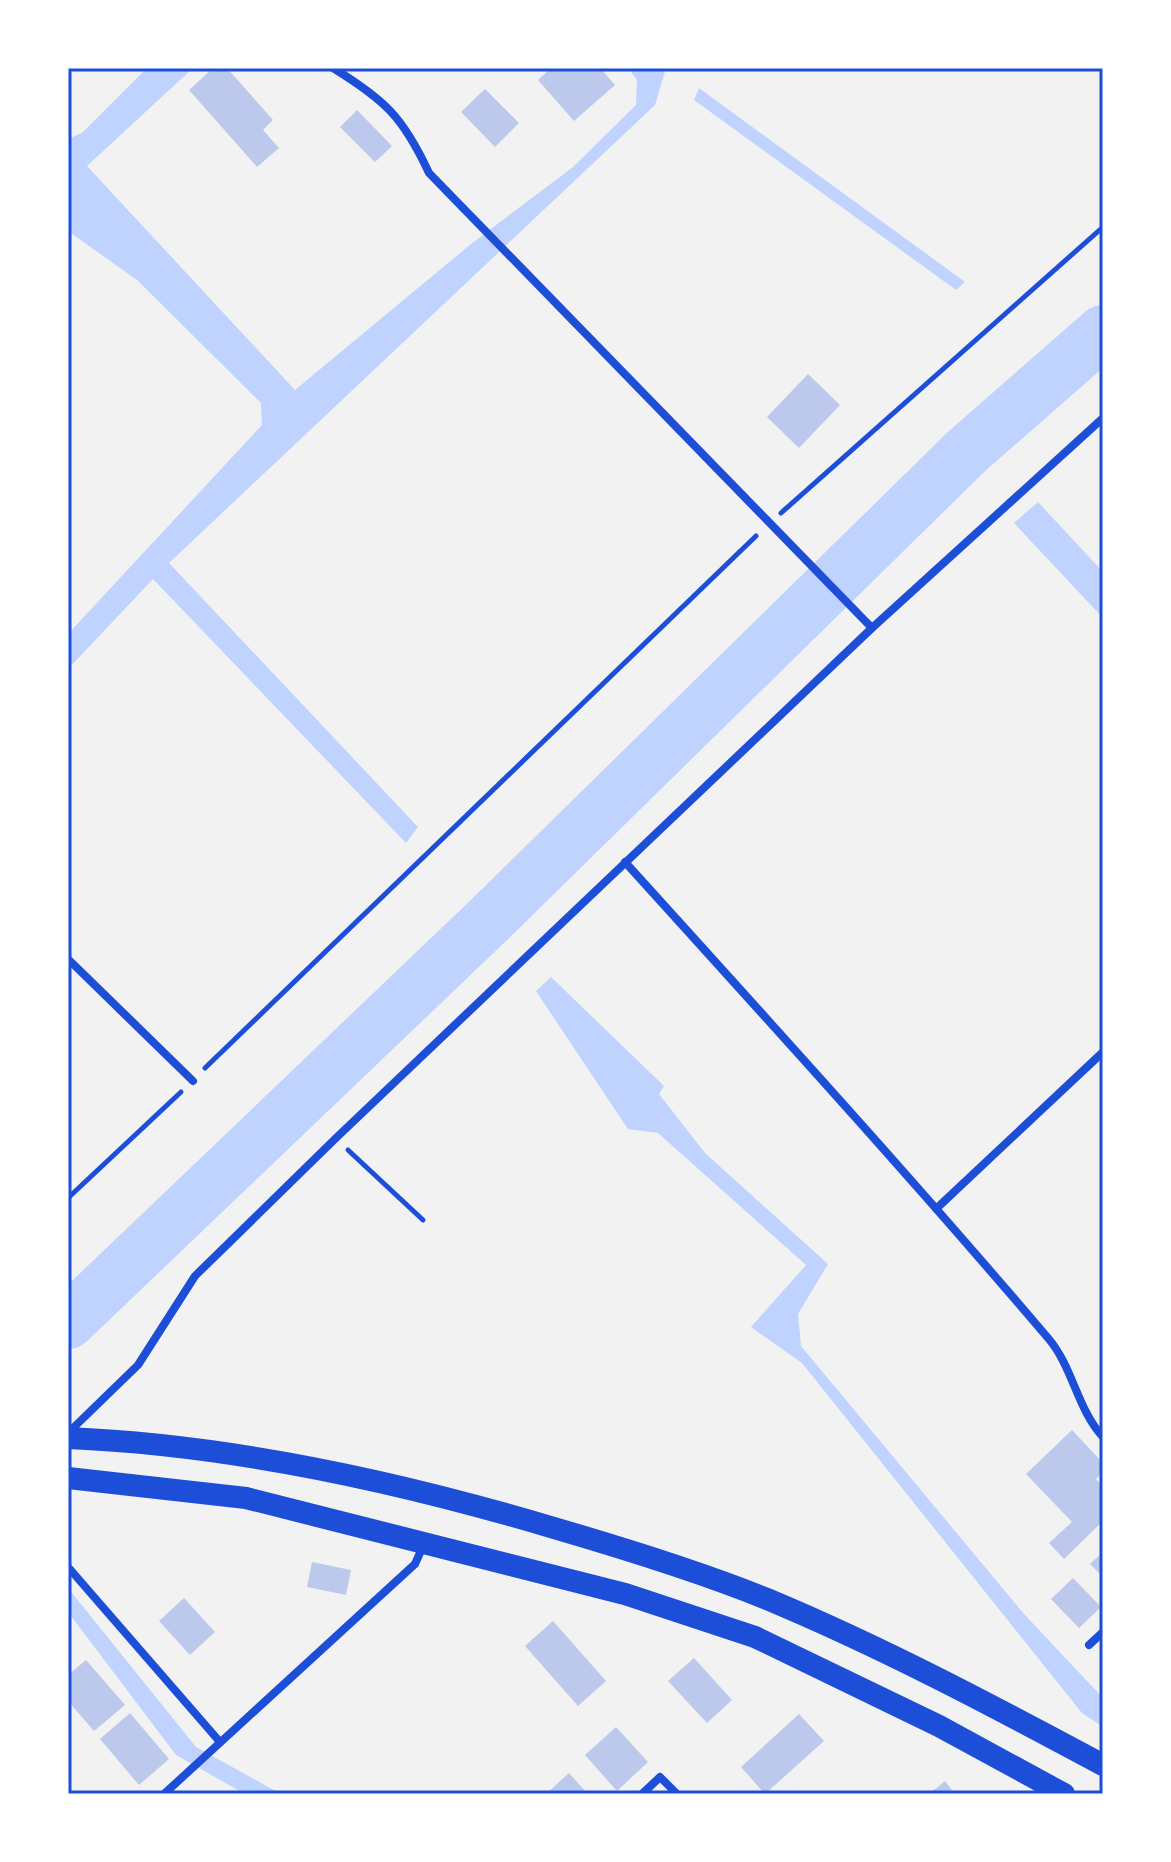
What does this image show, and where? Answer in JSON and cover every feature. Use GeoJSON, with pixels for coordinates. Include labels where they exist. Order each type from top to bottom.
{"type":"FeatureCollection","features":[{"type":"Feature","properties":{"kind":"highway"},"geometry":{"type":"LineString","coordinates":[[73,1436],[281,1461],[459,1500],[626,1549],[765,1599],[931,1673],[1103,1765]]}},
{"type":"Feature","properties":{"kind":"highway"},"geometry":{"type":"LineString","coordinates":[[68,1478],[246,1498],[625,1594],[755,1637],[939,1726],[1064,1794]]}},
{"type":"Feature","properties":{"kind":"street"},"geometry":{"type":"LineString","coordinates":[[333,68],[373,93],[409,130],[429,173],[872,628]]}},
{"type":"Feature","properties":{"kind":"street"},"geometry":{"type":"LineString","coordinates":[[73,1436],[138,1365],[195,1276],[872,628],[1103,418]]}},
{"type":"Feature","properties":{"kind":"street"},"geometry":{"type":"LineString","coordinates":[[625,862],[937,1208],[1058,1350],[1091,1424],[1103,1437]]}},
{"type":"Feature","properties":{"kind":"street"},"geometry":{"type":"LineString","coordinates":[[68,959],[193,1081]]}},
{"type":"Feature","properties":{"kind":"street"},"geometry":{"type":"LineString","coordinates":[[937,1208],[1103,1052]]}},
{"type":"Feature","properties":{"kind":"street"},"geometry":{"type":"LineString","coordinates":[[164,1794],[415,1564],[425,1543]]}},
{"type":"Feature","properties":{"kind":"street"},"geometry":{"type":"LineString","coordinates":[[68,1567],[220,1742]]}},
{"type":"Feature","properties":{"kind":"street"},"geometry":{"type":"LineString","coordinates":[[1089,1645],[1103,1632]]}},
{"type":"Feature","properties":{"kind":"street"},"geometry":{"type":"LineString","coordinates":[[642,1794],[660,1777],[677,1794]]}},
{"type":"Feature","properties":{"kind":"path"},"geometry":{"type":"LineString","coordinates":[[68,1198],[772,522],[1103,227]]}},
{"type":"Feature","properties":{"kind":"path"},"geometry":{"type":"LineString","coordinates":[[336,1138],[423,1220]]}},
{"type":"Feature","properties":{"kind":"water"},"geometry":{"type":"Polygon","coordinates":[[[147,68],[193,68],[87,166],[295,390],[471,244],[573,167],[636,105],[637,80],[628,68],[666,68],[655,105],[169,563],[418,827],[406,843],[153,579],[68,669],[68,634],[262,425],[261,403],[137,280],[68,231],[68,139],[82,133],[147,68]]]}},
{"type":"Feature","properties":{"kind":"water"},"geometry":{"type":"Polygon","coordinates":[[[699,88],[965,282],[956,290],[694,100],[699,88]]]}},
{"type":"Feature","properties":{"kind":"water"},"geometry":{"type":"Polygon","coordinates":[[[1038,502],[1103,572],[1103,618],[1014,523],[1038,502]]]}},
{"type":"Feature","properties":{"kind":"water"},"geometry":{"type":"Polygon","coordinates":[[[551,977],[664,1086],[659,1094],[705,1153],[828,1264],[798,1314],[801,1346],[1024,1614],[1103,1698],[1103,1727],[1082,1713],[802,1363],[751,1327],[806,1265],[658,1133],[628,1129],[536,991],[551,977]]]}},
{"type":"Feature","properties":{"kind":"water"},"geometry":{"type":"Polygon","coordinates":[[[68,1588],[196,1747],[281,1794],[245,1794],[176,1755],[68,1612],[68,1588]]]}},
{"type":"Feature","properties":{"kind":"building"},"geometry":{"type":"Polygon","coordinates":[[[213,68],[227,68],[273,120],[263,130],[279,148],[257,167],[189,90],[213,68]]]}},
{"type":"Feature","properties":{"kind":"building"},"geometry":{"type":"Polygon","coordinates":[[[551,68],[600,68],[615,85],[574,121],[538,80],[551,68]]]}},
{"type":"Feature","properties":{"kind":"building"},"geometry":{"type":"Polygon","coordinates":[[[485,89],[519,123],[495,147],[461,112],[485,89]]]}},
{"type":"Feature","properties":{"kind":"building"},"geometry":{"type":"Polygon","coordinates":[[[357,110],[392,146],[375,162],[340,127],[357,110]]]}},
{"type":"Feature","properties":{"kind":"building"},"geometry":{"type":"Polygon","coordinates":[[[808,374],[840,405],[799,448],[767,417],[808,374]]]}},
{"type":"Feature","properties":{"kind":"building"},"geometry":{"type":"Polygon","coordinates":[[[1072,1430],[1103,1463],[1103,1472],[1096,1479],[1103,1487],[1103,1521],[1064,1559],[1049,1543],[1072,1522],[1026,1474],[1072,1430]]]}},
{"type":"Feature","properties":{"kind":"building"},"geometry":{"type":"Polygon","coordinates":[[[1103,1552],[1103,1577],[1090,1564],[1103,1552]]]}},
{"type":"Feature","properties":{"kind":"building"},"geometry":{"type":"Polygon","coordinates":[[[312,1562],[351,1570],[346,1595],[307,1587],[312,1562]]]}},
{"type":"Feature","properties":{"kind":"building"},"geometry":{"type":"Polygon","coordinates":[[[1073,1578],[1101,1607],[1079,1628],[1051,1599],[1073,1578]]]}},
{"type":"Feature","properties":{"kind":"building"},"geometry":{"type":"Polygon","coordinates":[[[184,1598],[215,1632],[190,1655],[159,1621],[184,1598]]]}},
{"type":"Feature","properties":{"kind":"building"},"geometry":{"type":"Polygon","coordinates":[[[553,1621],[606,1681],[578,1706],[525,1646],[553,1621]]]}},
{"type":"Feature","properties":{"kind":"building"},"geometry":{"type":"Polygon","coordinates":[[[694,1658],[732,1700],[707,1723],[668,1681],[694,1658]]]}},
{"type":"Feature","properties":{"kind":"building"},"geometry":{"type":"Polygon","coordinates":[[[86,1660],[125,1705],[94,1731],[68,1701],[68,1675],[86,1660]]]}},
{"type":"Feature","properties":{"kind":"building"},"geometry":{"type":"Polygon","coordinates":[[[130,1713],[169,1759],[139,1785],[100,1739],[130,1713]]]}},
{"type":"Feature","properties":{"kind":"building"},"geometry":{"type":"Polygon","coordinates":[[[799,1714],[824,1741],[765,1794],[741,1767],[799,1714]]]}},
{"type":"Feature","properties":{"kind":"building"},"geometry":{"type":"Polygon","coordinates":[[[616,1727],[648,1762],[617,1791],[585,1755],[616,1727]]]}},
{"type":"Feature","properties":{"kind":"building"},"geometry":{"type":"Polygon","coordinates":[[[569,1773],[588,1794],[546,1794],[569,1773]]]}},
{"type":"Feature","properties":{"kind":"building"},"geometry":{"type":"Polygon","coordinates":[[[945,1781],[955,1794],[929,1794],[945,1781]]]}},
{"type":"Feature","properties":{"kind":"waterway"},"geometry":{"type":"LineString","coordinates":[[68,1322],[490,919],[967,451],[1103,332]]}}]}
